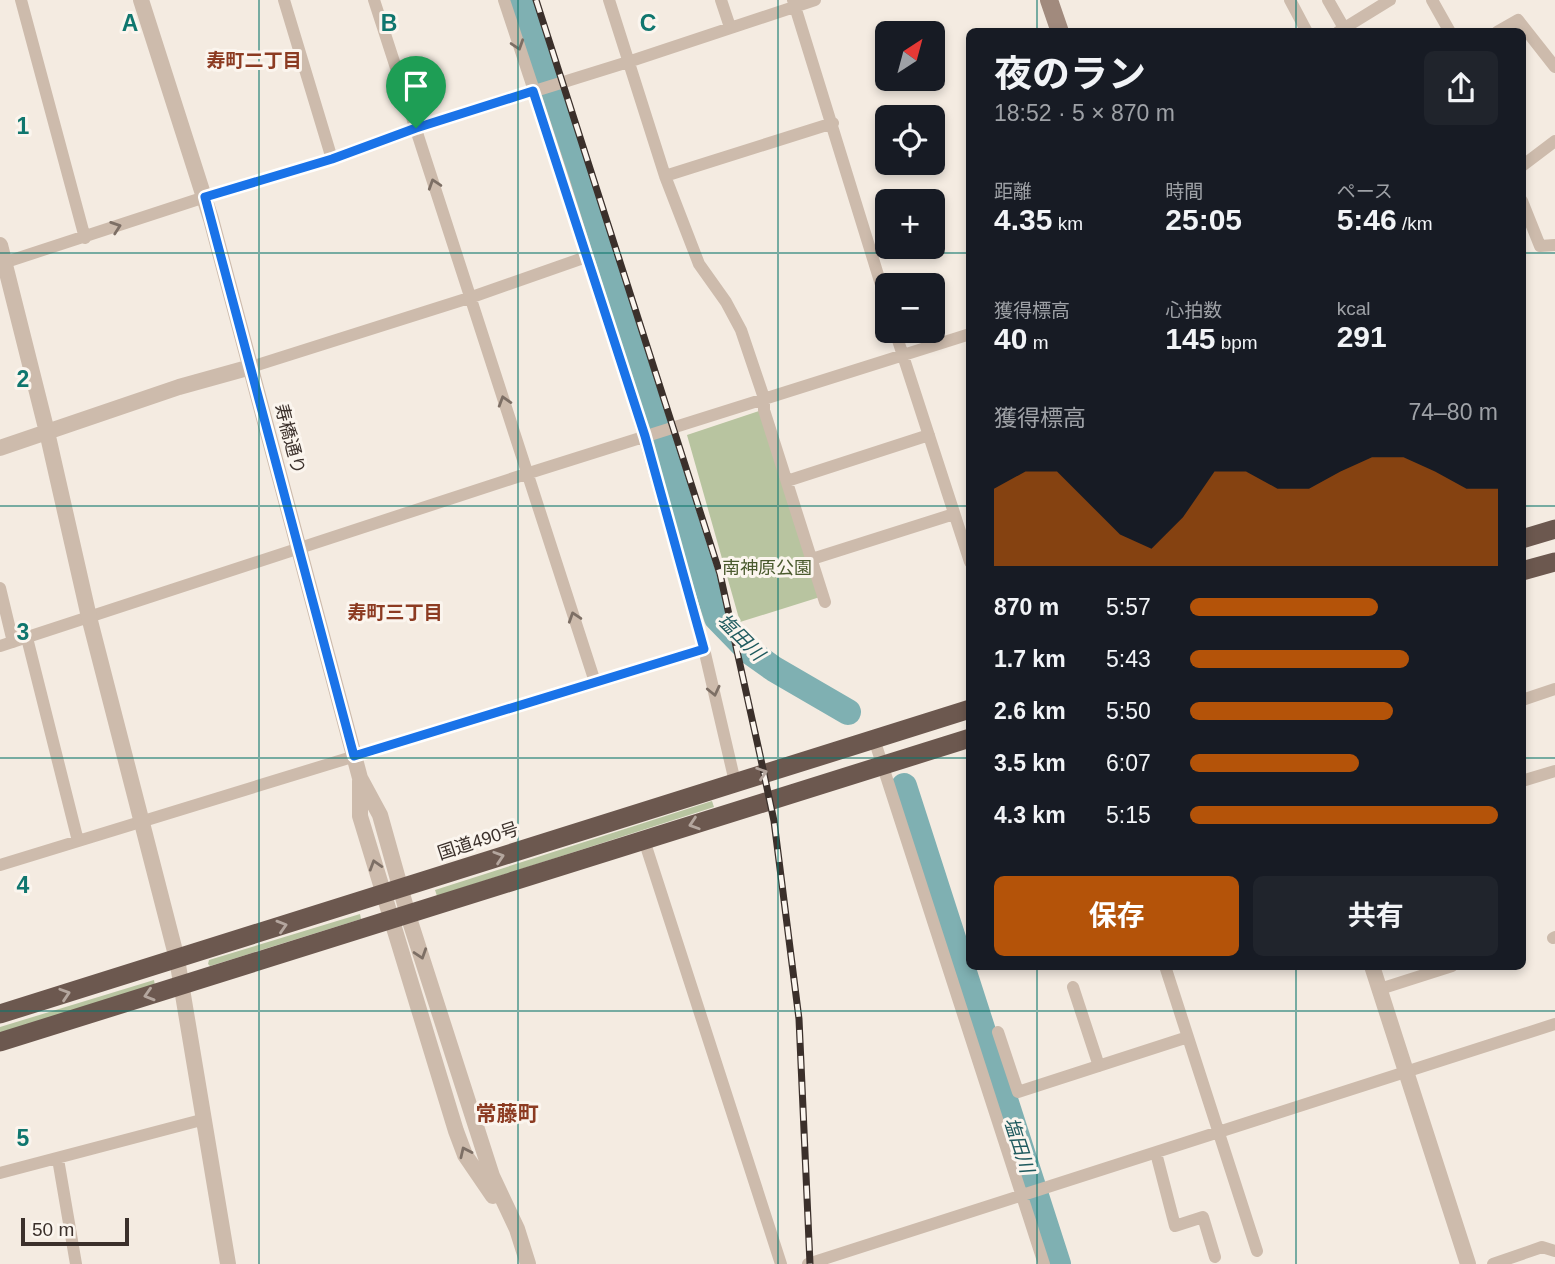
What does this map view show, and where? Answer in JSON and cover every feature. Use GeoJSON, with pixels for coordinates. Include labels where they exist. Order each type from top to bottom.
{"type":"FeatureCollection","features":[{"type":"Feature","properties":{"kind":"highway"},"geometry":{"type":"LineString","coordinates":[[1526,538],[1555,529]]}},
{"type":"Feature","properties":{"kind":"highway"},"geometry":{"type":"LineString","coordinates":[[1526,570],[1555,562]]}},
{"type":"Feature","properties":{"kind":"highway","name":"国道490号"},"geometry":{"type":"LineString","coordinates":[[0,1014],[966,710]]}},
{"type":"Feature","properties":{"kind":"highway"},"geometry":{"type":"LineString","coordinates":[[0,1042],[966,739]]}},
{"type":"Feature","properties":{"kind":"main road"},"geometry":{"type":"LineString","coordinates":[[1049,0],[1059,28]]}},
{"type":"Feature","properties":{"kind":"street"},"geometry":{"type":"LineString","coordinates":[[21,0],[85,238]]}},
{"type":"Feature","properties":{"kind":"street","name":"寿橋通り"},"geometry":{"type":"LineString","coordinates":[[141,0],[205,197],[300,548],[360,778],[360,816],[392,891],[492,1176],[517,1229],[528,1264]]}},
{"type":"Feature","properties":{"kind":"street"},"geometry":{"type":"LineString","coordinates":[[284,0],[332,159]]}},
{"type":"Feature","properties":{"kind":"street"},"geometry":{"type":"LineString","coordinates":[[374,0],[472,297],[526,474],[596,682]]}},
{"type":"Feature","properties":{"kind":"street"},"geometry":{"type":"LineString","coordinates":[[504,0],[535,90],[586,257],[648,435],[704,649],[735,782]]}},
{"type":"Feature","properties":{"kind":"street"},"geometry":{"type":"LineString","coordinates":[[609,0],[665,176],[699,264],[726,302],[741,330],[825,602]]}},
{"type":"Feature","properties":{"kind":"street"},"geometry":{"type":"LineString","coordinates":[[721,0],[730,27]]}},
{"type":"Feature","properties":{"kind":"street"},"geometry":{"type":"LineString","coordinates":[[2,263],[628,62],[794,3],[815,0]]}},
{"type":"Feature","properties":{"kind":"street"},"geometry":{"type":"LineString","coordinates":[[1290,0],[1305,28]]}},
{"type":"Feature","properties":{"kind":"street"},"geometry":{"type":"LineString","coordinates":[[1328,0],[1340,28]]}},
{"type":"Feature","properties":{"kind":"street"},"geometry":{"type":"LineString","coordinates":[[1344,28],[1390,0]]}},
{"type":"Feature","properties":{"kind":"street"},"geometry":{"type":"LineString","coordinates":[[1432,0],[1448,28]]}},
{"type":"Feature","properties":{"kind":"street"},"geometry":{"type":"LineString","coordinates":[[794,3],[878,273]]}},
{"type":"Feature","properties":{"kind":"street"},"geometry":{"type":"LineString","coordinates":[[1504,28],[1518,20],[1524,28]]}},
{"type":"Feature","properties":{"kind":"street"},"geometry":{"type":"LineString","coordinates":[[1526,30],[1555,67]]}},
{"type":"Feature","properties":{"kind":"street"},"geometry":{"type":"LineString","coordinates":[[665,176],[833,123]]}},
{"type":"Feature","properties":{"kind":"street"},"geometry":{"type":"LineString","coordinates":[[1526,163],[1555,141]]}},
{"type":"Feature","properties":{"kind":"street"},"geometry":{"type":"LineString","coordinates":[[1526,211],[1540,246],[1555,245]]}},
{"type":"Feature","properties":{"kind":"street"},"geometry":{"type":"LineString","coordinates":[[0,245],[2,263],[47,432],[89,617],[177,959],[228,1264]]}},
{"type":"Feature","properties":{"kind":"street"},"geometry":{"type":"LineString","coordinates":[[0,448],[178,387],[251,367],[472,297],[586,257]]}},
{"type":"Feature","properties":{"kind":"street"},"geometry":{"type":"LineString","coordinates":[[0,646],[526,474],[966,335]]}},
{"type":"Feature","properties":{"kind":"street"},"geometry":{"type":"LineString","coordinates":[[899,343],[966,550]]}},
{"type":"Feature","properties":{"kind":"street"},"geometry":{"type":"LineString","coordinates":[[787,481],[929,435]]}},
{"type":"Feature","properties":{"kind":"street"},"geometry":{"type":"LineString","coordinates":[[812,559],[954,514]]}},
{"type":"Feature","properties":{"kind":"street"},"geometry":{"type":"LineString","coordinates":[[0,588],[13,642]]}},
{"type":"Feature","properties":{"kind":"street"},"geometry":{"type":"LineString","coordinates":[[27,638],[78,841]]}},
{"type":"Feature","properties":{"kind":"street"},"geometry":{"type":"LineString","coordinates":[[0,865],[704,649]]}},
{"type":"Feature","properties":{"kind":"street"},"geometry":{"type":"LineString","coordinates":[[1526,699],[1555,689]]}},
{"type":"Feature","properties":{"kind":"street"},"geometry":{"type":"LineString","coordinates":[[874,738],[1024,1194],[1044,1264]]}},
{"type":"Feature","properties":{"kind":"street"},"geometry":{"type":"LineString","coordinates":[[1526,780],[1555,771]]}},
{"type":"Feature","properties":{"kind":"street"},"geometry":{"type":"LineString","coordinates":[[644,840],[781,1264]]}},
{"type":"Feature","properties":{"kind":"street"},"geometry":{"type":"LineString","coordinates":[[1166,970],[1257,1251]]}},
{"type":"Feature","properties":{"kind":"street"},"geometry":{"type":"LineString","coordinates":[[1373,970],[1468,1264]]}},
{"type":"Feature","properties":{"kind":"street"},"geometry":{"type":"LineString","coordinates":[[1380,989],[1439,970]]}},
{"type":"Feature","properties":{"kind":"street"},"geometry":{"type":"LineString","coordinates":[[1073,987],[1099,1066]]}},
{"type":"Feature","properties":{"kind":"street"},"geometry":{"type":"LineString","coordinates":[[808,1264],[1555,1024]]}},
{"type":"Feature","properties":{"kind":"street"},"geometry":{"type":"LineString","coordinates":[[998,1032],[1018,1093],[1188,1037]]}},
{"type":"Feature","properties":{"kind":"street"},"geometry":{"type":"LineString","coordinates":[[0,1172],[205,1119]]}},
{"type":"Feature","properties":{"kind":"street"},"geometry":{"type":"LineString","coordinates":[[1156,1153],[1175,1226],[1203,1217],[1216,1257]]}},
{"type":"Feature","properties":{"kind":"street"},"geometry":{"type":"LineString","coordinates":[[58,1159],[76,1264]]}},
{"type":"Feature","properties":{"kind":"street"},"geometry":{"type":"LineString","coordinates":[[1493,1264],[1542,1247],[1555,1251]]}},
{"type":"Feature","properties":{"kind":"green space","name":"南神原公園"},"geometry":{"type":"Polygon","coordinates":[[[759,411],[820,597],[740,622],[687,435],[759,411]]]}},
{"type":"Feature","properties":{"kind":"green space"},"geometry":{"type":"Polygon","coordinates":[[[712,801],[714,807],[437,896],[435,890],[712,801]]]}},
{"type":"Feature","properties":{"kind":"green space"},"geometry":{"type":"Polygon","coordinates":[[[360,914],[361,919],[210,966],[208,964],[209,960],[360,914]]]}},
{"type":"Feature","properties":{"kind":"green space"},"geometry":{"type":"Polygon","coordinates":[[[154,980],[155,986],[0,1034],[0,1027],[154,980]]]}},
{"type":"Feature","properties":{"kind":"waterway","name":"塩田川"},"geometry":{"type":"LineString","coordinates":[[520,0],[717,618],[750,652],[848,712]]}},
{"type":"Feature","properties":{"kind":"waterway","name":"塩田川"},"geometry":{"type":"LineString","coordinates":[[904,786],[1058,1264]]}},
{"type":"Feature","properties":{"kind":"railway"},"geometry":{"type":"LineString","coordinates":[[536,0],[720,574],[760,755],[774,821],[799,1019],[810,1264]]}},
{"type":"Feature","properties":{"kind":"district","name":"寿町二丁目"},"geometry":{"type":"Point","coordinates":[254,60]}},
{"type":"Feature","properties":{"kind":"district","name":"寿町三丁目"},"geometry":{"type":"Point","coordinates":[395,612]}},
{"type":"Feature","properties":{"kind":"district","name":"常藤町"},"geometry":{"type":"Point","coordinates":[507,1113]}},
{"type":"Feature","properties":{"kind":"route"},"geometry":{"type":"LineString","coordinates":[[533,91],[645,436],[704,649],[354,756],[205,197],[332,159],[416,128],[533,91]]}}]}
